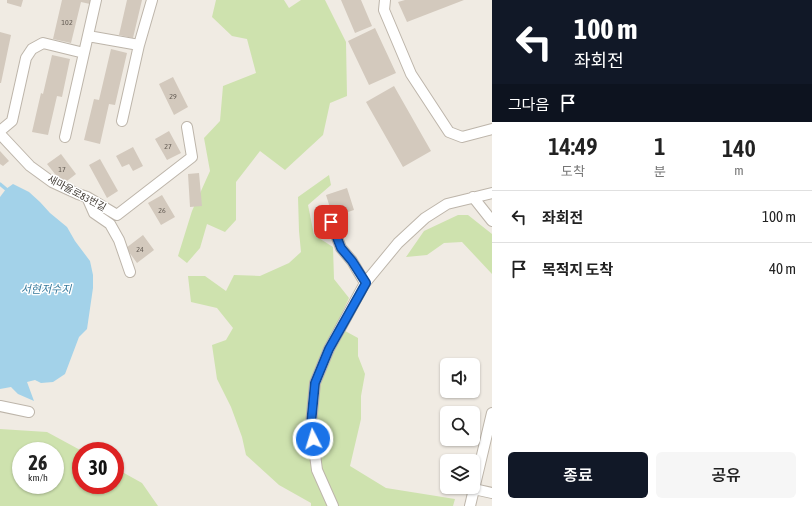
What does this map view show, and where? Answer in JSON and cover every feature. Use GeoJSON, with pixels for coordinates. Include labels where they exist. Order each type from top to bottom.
{"type":"FeatureCollection","features":[{"type":"Feature","properties":{"kind":"street"},"geometry":{"type":"LineString","coordinates":[[65,137],[96,0]]}},
{"type":"Feature","properties":{"kind":"street"},"geometry":{"type":"LineString","coordinates":[[122,121],[139,45],[152,0]]}},
{"type":"Feature","properties":{"kind":"street"},"geometry":{"type":"LineString","coordinates":[[385,0],[384,10],[411,74],[449,132],[462,137],[492,129]]}},
{"type":"Feature","properties":{"kind":"street"},"geometry":{"type":"LineString","coordinates":[[88,36],[139,45]]}},
{"type":"Feature","properties":{"kind":"street"},"geometry":{"type":"LineString","coordinates":[[0,131],[12,121],[26,58],[32,49],[43,44],[84,53]]}},
{"type":"Feature","properties":{"kind":"street","name":"새마을로83번길"},"geometry":{"type":"LineString","coordinates":[[0,134],[30,166],[52,182],[87,197],[117,215],[192,157],[187,127]]}},
{"type":"Feature","properties":{"kind":"street"},"geometry":{"type":"LineString","coordinates":[[333,506],[317,470],[311,424],[315,383],[329,349],[366,283],[398,243],[425,218],[447,204],[492,193]]}},
{"type":"Feature","properties":{"kind":"street"},"geometry":{"type":"LineString","coordinates":[[87,197],[94,213],[110,224],[119,240],[130,272]]}},
{"type":"Feature","properties":{"kind":"street"},"geometry":{"type":"LineString","coordinates":[[473,197],[492,220]]}},
{"type":"Feature","properties":{"kind":"street"},"geometry":{"type":"LineString","coordinates":[[331,222],[341,248],[352,261],[366,283]]}},
{"type":"Feature","properties":{"kind":"street"},"geometry":{"type":"LineString","coordinates":[[0,406],[28,412]]}},
{"type":"Feature","properties":{"kind":"street"},"geometry":{"type":"LineString","coordinates":[[480,469],[488,443],[492,413]]}},
{"type":"Feature","properties":{"kind":"street"},"geometry":{"type":"LineString","coordinates":[[480,490],[492,493]]}},
{"type":"Feature","properties":{"kind":"street"},"geometry":{"type":"LineString","coordinates":[[470,506],[473,494]]}},
{"type":"Feature","properties":{"kind":"green space"},"geometry":{"type":"Polygon","coordinates":[[[216,0],[284,0],[289,8],[301,0],[325,0],[346,42],[347,96],[330,103],[323,135],[285,170],[260,151],[236,182],[236,220],[225,232],[207,224],[200,248],[187,263],[178,256],[192,211],[210,171],[204,138],[220,121],[223,86],[256,73],[247,39],[232,36],[212,17],[216,0]]]}},
{"type":"Feature","properties":{"kind":"green space"},"geometry":{"type":"Polygon","coordinates":[[[329,175],[331,185],[308,205],[314,235],[333,247],[334,279],[349,298],[336,326],[358,338],[358,356],[365,374],[361,396],[361,419],[350,466],[386,488],[455,499],[453,506],[311,506],[311,503],[279,485],[246,455],[242,437],[231,407],[217,379],[212,345],[226,340],[233,328],[217,308],[191,302],[188,276],[205,276],[226,291],[234,275],[260,276],[289,263],[301,252],[298,197],[329,175]]]}},
{"type":"Feature","properties":{"kind":"green space"},"geometry":{"type":"Polygon","coordinates":[[[458,215],[468,215],[492,234],[492,274],[462,242],[444,243],[427,255],[406,257],[424,231],[458,215]]]}},
{"type":"Feature","properties":{"kind":"green space"},"geometry":{"type":"Polygon","coordinates":[[[0,429],[47,432],[72,446],[72,494],[124,494],[124,473],[142,483],[158,506],[0,506],[0,429]]]}},
{"type":"Feature","properties":{"kind":"water","name":"서현저수지"},"geometry":{"type":"Polygon","coordinates":[[[13,184],[29,192],[50,213],[67,227],[75,241],[90,261],[93,275],[93,288],[87,329],[79,337],[65,374],[53,382],[41,383],[35,380],[27,382],[34,401],[18,394],[11,387],[0,389],[0,197],[6,189],[13,184]]]}},
{"type":"Feature","properties":{"kind":"building"},"geometry":{"type":"Polygon","coordinates":[[[7,0],[23,0],[21,7],[7,3],[7,0]]]}},
{"type":"Feature","properties":{"kind":"building"},"geometry":{"type":"Polygon","coordinates":[[[62,0],[91,0],[90,4],[81,2],[71,43],[53,39],[62,0]]]}},
{"type":"Feature","properties":{"kind":"building"},"geometry":{"type":"Polygon","coordinates":[[[127,0],[142,0],[133,38],[119,35],[127,0]]]}},
{"type":"Feature","properties":{"kind":"building"},"geometry":{"type":"Polygon","coordinates":[[[341,0],[361,0],[372,26],[355,33],[341,0]]]}},
{"type":"Feature","properties":{"kind":"building"},"geometry":{"type":"Polygon","coordinates":[[[405,0],[464,0],[407,22],[398,2],[405,0]]]}},
{"type":"Feature","properties":{"kind":"building"},"geometry":{"type":"Polygon","coordinates":[[[375,28],[396,73],[369,85],[348,41],[375,28]]]}},
{"type":"Feature","properties":{"kind":"building"},"geometry":{"type":"Polygon","coordinates":[[[0,32],[11,35],[1,83],[0,83],[0,32]]]}},
{"type":"Feature","properties":{"kind":"building"},"geometry":{"type":"Polygon","coordinates":[[[111,49],[127,53],[115,105],[109,104],[100,144],[84,140],[94,99],[99,100],[111,49]]]}},
{"type":"Feature","properties":{"kind":"building"},"geometry":{"type":"Polygon","coordinates":[[[52,55],[70,59],[62,97],[57,96],[48,135],[32,132],[52,55]]]}},
{"type":"Feature","properties":{"kind":"building"},"geometry":{"type":"Polygon","coordinates":[[[173,77],[188,107],[174,115],[159,84],[173,77]]]}},
{"type":"Feature","properties":{"kind":"building"},"geometry":{"type":"Polygon","coordinates":[[[394,86],[431,151],[403,167],[366,102],[394,86]]]}},
{"type":"Feature","properties":{"kind":"building"},"geometry":{"type":"Polygon","coordinates":[[[169,131],[181,153],[167,160],[155,139],[169,131]]]}},
{"type":"Feature","properties":{"kind":"building"},"geometry":{"type":"Polygon","coordinates":[[[133,147],[143,166],[133,171],[129,164],[122,167],[116,156],[133,147]]]}},
{"type":"Feature","properties":{"kind":"building"},"geometry":{"type":"Polygon","coordinates":[[[0,151],[9,161],[3,166],[0,164],[0,151]]]}},
{"type":"Feature","properties":{"kind":"building"},"geometry":{"type":"Polygon","coordinates":[[[61,154],[76,174],[63,184],[47,164],[61,154]]]}},
{"type":"Feature","properties":{"kind":"building"},"geometry":{"type":"Polygon","coordinates":[[[100,159],[118,191],[107,198],[89,165],[100,159]]]}},
{"type":"Feature","properties":{"kind":"building"},"geometry":{"type":"Polygon","coordinates":[[[199,173],[202,206],[190,207],[188,174],[199,173]]]}},
{"type":"Feature","properties":{"kind":"building"},"geometry":{"type":"Polygon","coordinates":[[[347,188],[354,210],[333,217],[326,195],[347,188]]]}},
{"type":"Feature","properties":{"kind":"building"},"geometry":{"type":"Polygon","coordinates":[[[162,195],[175,217],[161,225],[148,203],[162,195]]]}},
{"type":"Feature","properties":{"kind":"building"},"geometry":{"type":"Polygon","coordinates":[[[143,235],[154,250],[137,263],[126,248],[143,235]]]}},
{"type":"Feature","properties":{"kind":"waterway"},"geometry":{"type":"LineString","coordinates":[[0,184],[6,189]]}},
{"type":"Feature","properties":{"kind":"route"},"geometry":{"type":"LineString","coordinates":[[313,439],[311,424],[315,383],[329,349],[366,283],[352,261],[341,248],[331,222]]}}]}
